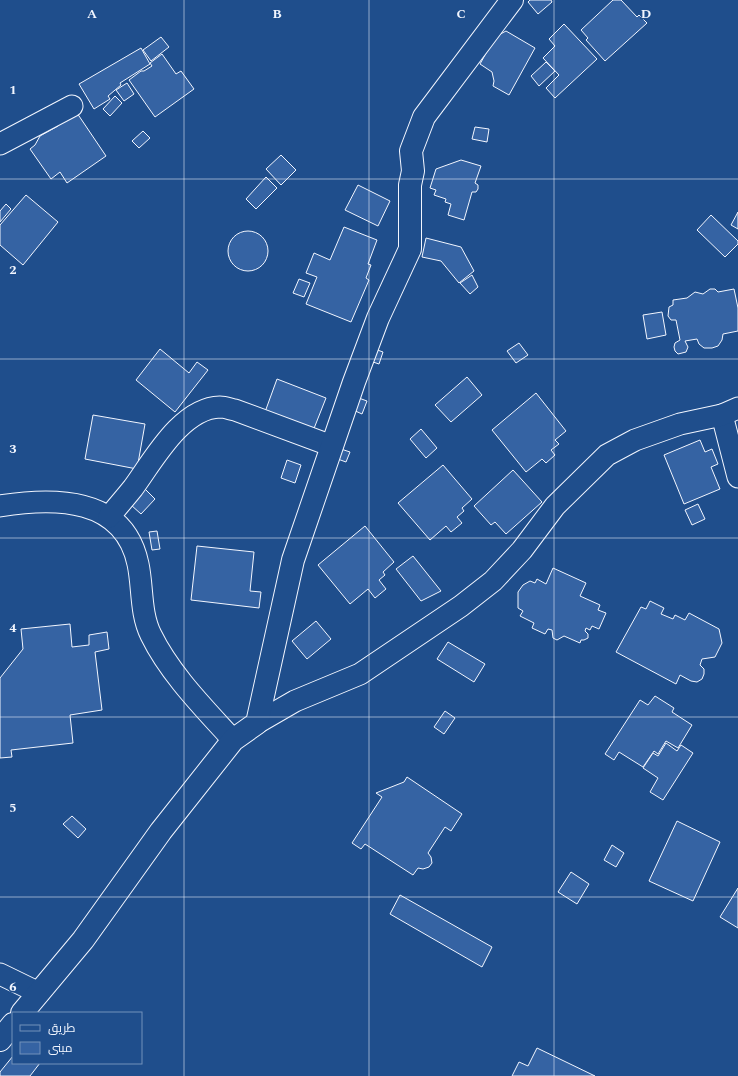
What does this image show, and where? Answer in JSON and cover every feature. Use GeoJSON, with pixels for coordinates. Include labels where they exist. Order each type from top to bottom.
{"type":"FeatureCollection","features":[{"type":"Feature","properties":{"kind":"street"},"geometry":{"type":"LineString","coordinates":[[257,723],[293,560],[378,318],[410,249],[410,185],[413,171],[411,151],[424,117],[443,89],[512,0]]}},
{"type":"Feature","properties":{"kind":"street"},"geometry":{"type":"LineString","coordinates":[[0,144],[72,106]]}},
{"type":"Feature","properties":{"kind":"street"},"geometry":{"type":"LineString","coordinates":[[109,516],[132,490],[163,445],[189,418],[207,410],[220,407],[235,410],[332,446]]}},
{"type":"Feature","properties":{"kind":"street"},"geometry":{"type":"LineString","coordinates":[[23,1012],[83,940],[161,831],[233,740],[257,723],[295,701],[360,674],[461,606],[493,581],[522,550],[555,506],[607,455],[643,437],[680,424],[730,412],[738,477]]}},
{"type":"Feature","properties":{"kind":"street"},"geometry":{"type":"LineString","coordinates":[[0,506],[23,502],[68,502],[109,516],[122,528],[132,542],[138,564],[142,598],[151,635],[178,676],[233,740]]}},
{"type":"Feature","properties":{"kind":"street"},"geometry":{"type":"LineString","coordinates":[[0,974],[39,993]]}},
{"type":"Feature","properties":{"kind":"street"},"geometry":{"type":"LineString","coordinates":[[0,1040],[12,1025]]}},
{"type":"Feature","properties":{"kind":"building"},"geometry":{"type":"Polygon","coordinates":[[[530,0],[551,0],[552,2],[538,14],[528,2],[530,0]]]}},
{"type":"Feature","properties":{"kind":"building"},"geometry":{"type":"Polygon","coordinates":[[[613,0],[621,0],[637,17],[639,15],[647,23],[605,61],[586,40],[588,38],[581,30],[613,0]]]}},
{"type":"Feature","properties":{"kind":"building"},"geometry":{"type":"Polygon","coordinates":[[[564,24],[597,59],[555,98],[546,88],[559,75],[543,58],[555,46],[549,39],[564,24]]]}},
{"type":"Feature","properties":{"kind":"building"},"geometry":{"type":"Polygon","coordinates":[[[506,31],[535,48],[509,95],[493,86],[494,81],[492,72],[480,64],[495,37],[506,31]]]}},
{"type":"Feature","properties":{"kind":"building"},"geometry":{"type":"Polygon","coordinates":[[[161,37],[169,47],[151,61],[143,50],[161,37]]]}},
{"type":"Feature","properties":{"kind":"building"},"geometry":{"type":"Polygon","coordinates":[[[141,48],[150,64],[120,83],[121,85],[108,96],[110,99],[94,109],[79,84],[141,48]]]}},
{"type":"Feature","properties":{"kind":"building"},"geometry":{"type":"Polygon","coordinates":[[[162,54],[176,74],[181,71],[194,89],[155,117],[129,80],[141,71],[144,71],[152,66],[150,63],[162,54]]]}},
{"type":"Feature","properties":{"kind":"building"},"geometry":{"type":"Polygon","coordinates":[[[546,62],[555,71],[539,86],[531,76],[546,62]]]}},
{"type":"Feature","properties":{"kind":"building"},"geometry":{"type":"Polygon","coordinates":[[[127,83],[134,94],[124,101],[116,90],[127,83]]]}},
{"type":"Feature","properties":{"kind":"building"},"geometry":{"type":"Polygon","coordinates":[[[115,96],[122,103],[110,116],[103,109],[115,96]]]}},
{"type":"Feature","properties":{"kind":"building"},"geometry":{"type":"Polygon","coordinates":[[[77,113],[106,156],[67,183],[60,172],[51,179],[30,149],[35,145],[40,136],[58,126],[61,118],[77,113]]]}},
{"type":"Feature","properties":{"kind":"building"},"geometry":{"type":"Polygon","coordinates":[[[475,127],[489,129],[487,142],[472,139],[475,127]]]}},
{"type":"Feature","properties":{"kind":"building"},"geometry":{"type":"Polygon","coordinates":[[[143,131],[150,138],[139,148],[132,141],[143,131]]]}},
{"type":"Feature","properties":{"kind":"building"},"geometry":{"type":"Polygon","coordinates":[[[281,155],[296,170],[281,185],[266,169],[281,155]]]}},
{"type":"Feature","properties":{"kind":"building"},"geometry":{"type":"Polygon","coordinates":[[[461,160],[481,166],[475,183],[478,185],[478,189],[476,192],[472,192],[464,220],[448,215],[451,204],[445,202],[446,199],[434,195],[436,190],[430,188],[436,169],[461,160]]]}},
{"type":"Feature","properties":{"kind":"building"},"geometry":{"type":"Polygon","coordinates":[[[266,177],[277,188],[256,209],[246,199],[266,177]]]}},
{"type":"Feature","properties":{"kind":"building"},"geometry":{"type":"Polygon","coordinates":[[[358,185],[390,201],[378,226],[345,210],[358,185]]]}},
{"type":"Feature","properties":{"kind":"building"},"geometry":{"type":"Polygon","coordinates":[[[26,195],[58,222],[23,265],[0,245],[0,225],[26,195]]]}},
{"type":"Feature","properties":{"kind":"building"},"geometry":{"type":"Polygon","coordinates":[[[6,204],[11,209],[0,222],[0,211],[6,204]]]}},
{"type":"Feature","properties":{"kind":"building"},"geometry":{"type":"Polygon","coordinates":[[[738,212],[738,229],[731,225],[738,212]]]}},
{"type":"Feature","properties":{"kind":"building"},"geometry":{"type":"Polygon","coordinates":[[[711,215],[738,241],[738,244],[725,257],[697,230],[711,215]]]}},
{"type":"Feature","properties":{"kind":"building"},"geometry":{"type":"Polygon","coordinates":[[[344,227],[377,240],[368,264],[371,265],[366,278],[369,280],[351,322],[306,304],[317,277],[306,273],[314,253],[330,260],[344,227]]]}},
{"type":"Feature","properties":{"kind":"building"},"geometry":{"type":"Polygon","coordinates":[[[244,231],[252,231],[259,234],[265,240],[268,251],[265,262],[259,268],[252,271],[244,271],[237,268],[231,262],[228,255],[228,247],[231,240],[237,234],[244,231]]]}},
{"type":"Feature","properties":{"kind":"building"},"geometry":{"type":"Polygon","coordinates":[[[426,238],[461,247],[474,271],[459,283],[441,261],[422,257],[426,238]]]}},
{"type":"Feature","properties":{"kind":"building"},"geometry":{"type":"Polygon","coordinates":[[[472,275],[478,287],[470,294],[460,283],[472,275]]]}},
{"type":"Feature","properties":{"kind":"building"},"geometry":{"type":"Polygon","coordinates":[[[299,279],[310,283],[304,297],[293,293],[299,279]]]}},
{"type":"Feature","properties":{"kind":"building"},"geometry":{"type":"Polygon","coordinates":[[[710,289],[715,289],[718,292],[734,289],[738,308],[738,331],[723,334],[722,340],[718,346],[712,348],[704,348],[699,344],[697,339],[685,341],[688,347],[686,352],[678,354],[674,347],[675,343],[680,340],[676,320],[671,320],[668,316],[669,307],[673,305],[673,300],[687,298],[695,292],[703,294],[710,289]]]}},
{"type":"Feature","properties":{"kind":"building"},"geometry":{"type":"Polygon","coordinates":[[[662,312],[666,335],[647,339],[643,315],[662,312]]]}},
{"type":"Feature","properties":{"kind":"building"},"geometry":{"type":"Polygon","coordinates":[[[519,343],[528,355],[516,363],[507,351],[519,343]]]}},
{"type":"Feature","properties":{"kind":"building"},"geometry":{"type":"Polygon","coordinates":[[[372,348],[383,352],[379,364],[367,360],[372,348]]]}},
{"type":"Feature","properties":{"kind":"building"},"geometry":{"type":"Polygon","coordinates":[[[160,349],[189,373],[197,362],[208,370],[175,412],[136,380],[160,349]]]}},
{"type":"Feature","properties":{"kind":"building"},"geometry":{"type":"Polygon","coordinates":[[[467,377],[482,395],[451,422],[435,405],[467,377]]]}},
{"type":"Feature","properties":{"kind":"building"},"geometry":{"type":"Polygon","coordinates":[[[277,379],[326,398],[313,431],[265,412],[277,379]]]}},
{"type":"Feature","properties":{"kind":"building"},"geometry":{"type":"Polygon","coordinates":[[[536,393],[566,431],[555,440],[559,444],[551,450],[555,455],[546,463],[542,459],[526,472],[492,430],[536,393]]]}},
{"type":"Feature","properties":{"kind":"building"},"geometry":{"type":"Polygon","coordinates":[[[356,397],[367,401],[362,414],[351,409],[356,397]]]}},
{"type":"Feature","properties":{"kind":"building"},"geometry":{"type":"Polygon","coordinates":[[[93,415],[145,424],[137,469],[85,459],[93,415]]]}},
{"type":"Feature","properties":{"kind":"building"},"geometry":{"type":"Polygon","coordinates":[[[421,429],[437,448],[426,458],[410,439],[421,429]]]}},
{"type":"Feature","properties":{"kind":"building"},"geometry":{"type":"Polygon","coordinates":[[[700,440],[705,452],[712,449],[718,464],[711,467],[720,489],[684,504],[664,455],[700,440]]]}},
{"type":"Feature","properties":{"kind":"building"},"geometry":{"type":"Polygon","coordinates":[[[338,448],[350,452],[346,462],[335,458],[338,448]]]}},
{"type":"Feature","properties":{"kind":"building"},"geometry":{"type":"Polygon","coordinates":[[[287,460],[301,465],[295,483],[281,478],[287,460]]]}},
{"type":"Feature","properties":{"kind":"building"},"geometry":{"type":"Polygon","coordinates":[[[443,465],[472,499],[462,508],[464,511],[457,517],[462,523],[451,532],[446,526],[430,540],[398,503],[443,465]]]}},
{"type":"Feature","properties":{"kind":"building"},"geometry":{"type":"Polygon","coordinates":[[[513,470],[542,502],[506,534],[495,522],[491,525],[474,506],[513,470]]]}},
{"type":"Feature","properties":{"kind":"building"},"geometry":{"type":"Polygon","coordinates":[[[145,489],[155,499],[141,514],[131,505],[145,489]]]}},
{"type":"Feature","properties":{"kind":"building"},"geometry":{"type":"Polygon","coordinates":[[[698,504],[705,519],[692,525],[685,510],[698,504]]]}},
{"type":"Feature","properties":{"kind":"building"},"geometry":{"type":"Polygon","coordinates":[[[365,526],[394,562],[383,572],[385,575],[379,580],[386,589],[375,598],[368,589],[350,604],[318,565],[365,526]]]}},
{"type":"Feature","properties":{"kind":"building"},"geometry":{"type":"Polygon","coordinates":[[[157,531],[160,549],[152,550],[149,532],[157,531]]]}},
{"type":"Feature","properties":{"kind":"building"},"geometry":{"type":"Polygon","coordinates":[[[197,546],[254,552],[250,591],[261,592],[259,608],[191,600],[197,546]]]}},
{"type":"Feature","properties":{"kind":"building"},"geometry":{"type":"Polygon","coordinates":[[[413,556],[441,591],[421,601],[396,569],[413,556]]]}},
{"type":"Feature","properties":{"kind":"building"},"geometry":{"type":"Polygon","coordinates":[[[553,568],[586,583],[580,596],[600,605],[598,610],[606,613],[599,629],[592,626],[590,630],[586,628],[585,631],[588,634],[588,638],[581,640],[580,643],[564,636],[557,640],[553,638],[552,630],[548,629],[545,634],[532,628],[534,623],[520,616],[523,611],[518,608],[518,592],[523,585],[530,581],[535,583],[537,579],[546,584],[553,568]]]}},
{"type":"Feature","properties":{"kind":"building"},"geometry":{"type":"Polygon","coordinates":[[[650,601],[664,608],[661,614],[673,619],[675,615],[685,620],[689,613],[719,629],[722,643],[715,657],[702,659],[700,665],[704,669],[704,674],[702,679],[697,682],[691,681],[680,675],[676,684],[616,652],[641,607],[646,609],[650,601]]]}},
{"type":"Feature","properties":{"kind":"building"},"geometry":{"type":"Polygon","coordinates":[[[316,621],[331,639],[307,659],[292,641],[316,621]]]}},
{"type":"Feature","properties":{"kind":"building"},"geometry":{"type":"Polygon","coordinates":[[[70,624],[72,647],[89,645],[89,635],[107,632],[109,649],[95,652],[102,710],[70,715],[73,743],[11,750],[12,757],[0,758],[0,678],[23,649],[21,629],[70,624]]]}},
{"type":"Feature","properties":{"kind":"building"},"geometry":{"type":"Polygon","coordinates":[[[448,642],[485,664],[474,682],[437,659],[448,642]]]}},
{"type":"Feature","properties":{"kind":"building"},"geometry":{"type":"Polygon","coordinates":[[[655,696],[674,708],[672,712],[692,725],[678,748],[666,741],[658,754],[654,751],[643,767],[619,752],[614,760],[605,754],[640,700],[648,705],[655,696]]]}},
{"type":"Feature","properties":{"kind":"building"},"geometry":{"type":"Polygon","coordinates":[[[445,711],[455,718],[444,734],[434,727],[445,711]]]}},
{"type":"Feature","properties":{"kind":"building"},"geometry":{"type":"Polygon","coordinates":[[[666,743],[677,751],[681,745],[693,753],[663,800],[650,792],[658,778],[643,768],[653,753],[658,756],[666,743]]]}},
{"type":"Feature","properties":{"kind":"building"},"geometry":{"type":"Polygon","coordinates":[[[407,777],[462,814],[451,831],[445,827],[428,853],[431,857],[432,863],[429,867],[423,869],[418,868],[413,875],[365,844],[361,849],[352,843],[382,797],[376,793],[404,782],[407,777]]]}},
{"type":"Feature","properties":{"kind":"building"},"geometry":{"type":"Polygon","coordinates":[[[72,816],[86,829],[78,838],[63,824],[72,816]]]}},
{"type":"Feature","properties":{"kind":"building"},"geometry":{"type":"Polygon","coordinates":[[[677,821],[720,842],[693,901],[649,881],[677,821]]]}},
{"type":"Feature","properties":{"kind":"building"},"geometry":{"type":"Polygon","coordinates":[[[612,845],[624,853],[616,867],[604,860],[612,845]]]}},
{"type":"Feature","properties":{"kind":"building"},"geometry":{"type":"Polygon","coordinates":[[[571,872],[589,884],[577,904],[558,892],[571,872]]]}},
{"type":"Feature","properties":{"kind":"building"},"geometry":{"type":"Polygon","coordinates":[[[738,888],[738,928],[720,917],[738,888]]]}},
{"type":"Feature","properties":{"kind":"building"},"geometry":{"type":"Polygon","coordinates":[[[400,895],[492,947],[482,967],[390,914],[400,895]]]}},
{"type":"Feature","properties":{"kind":"building"},"geometry":{"type":"Polygon","coordinates":[[[537,1048],[595,1076],[512,1076],[519,1062],[528,1066],[537,1048]]]}},
{"type":"Feature","properties":{"kind":"building"},"geometry":{"type":"Polygon","coordinates":[[[12,1057],[12,1064],[39,1064],[30,1076],[0,1076],[0,1072],[12,1057]]]}}]}
